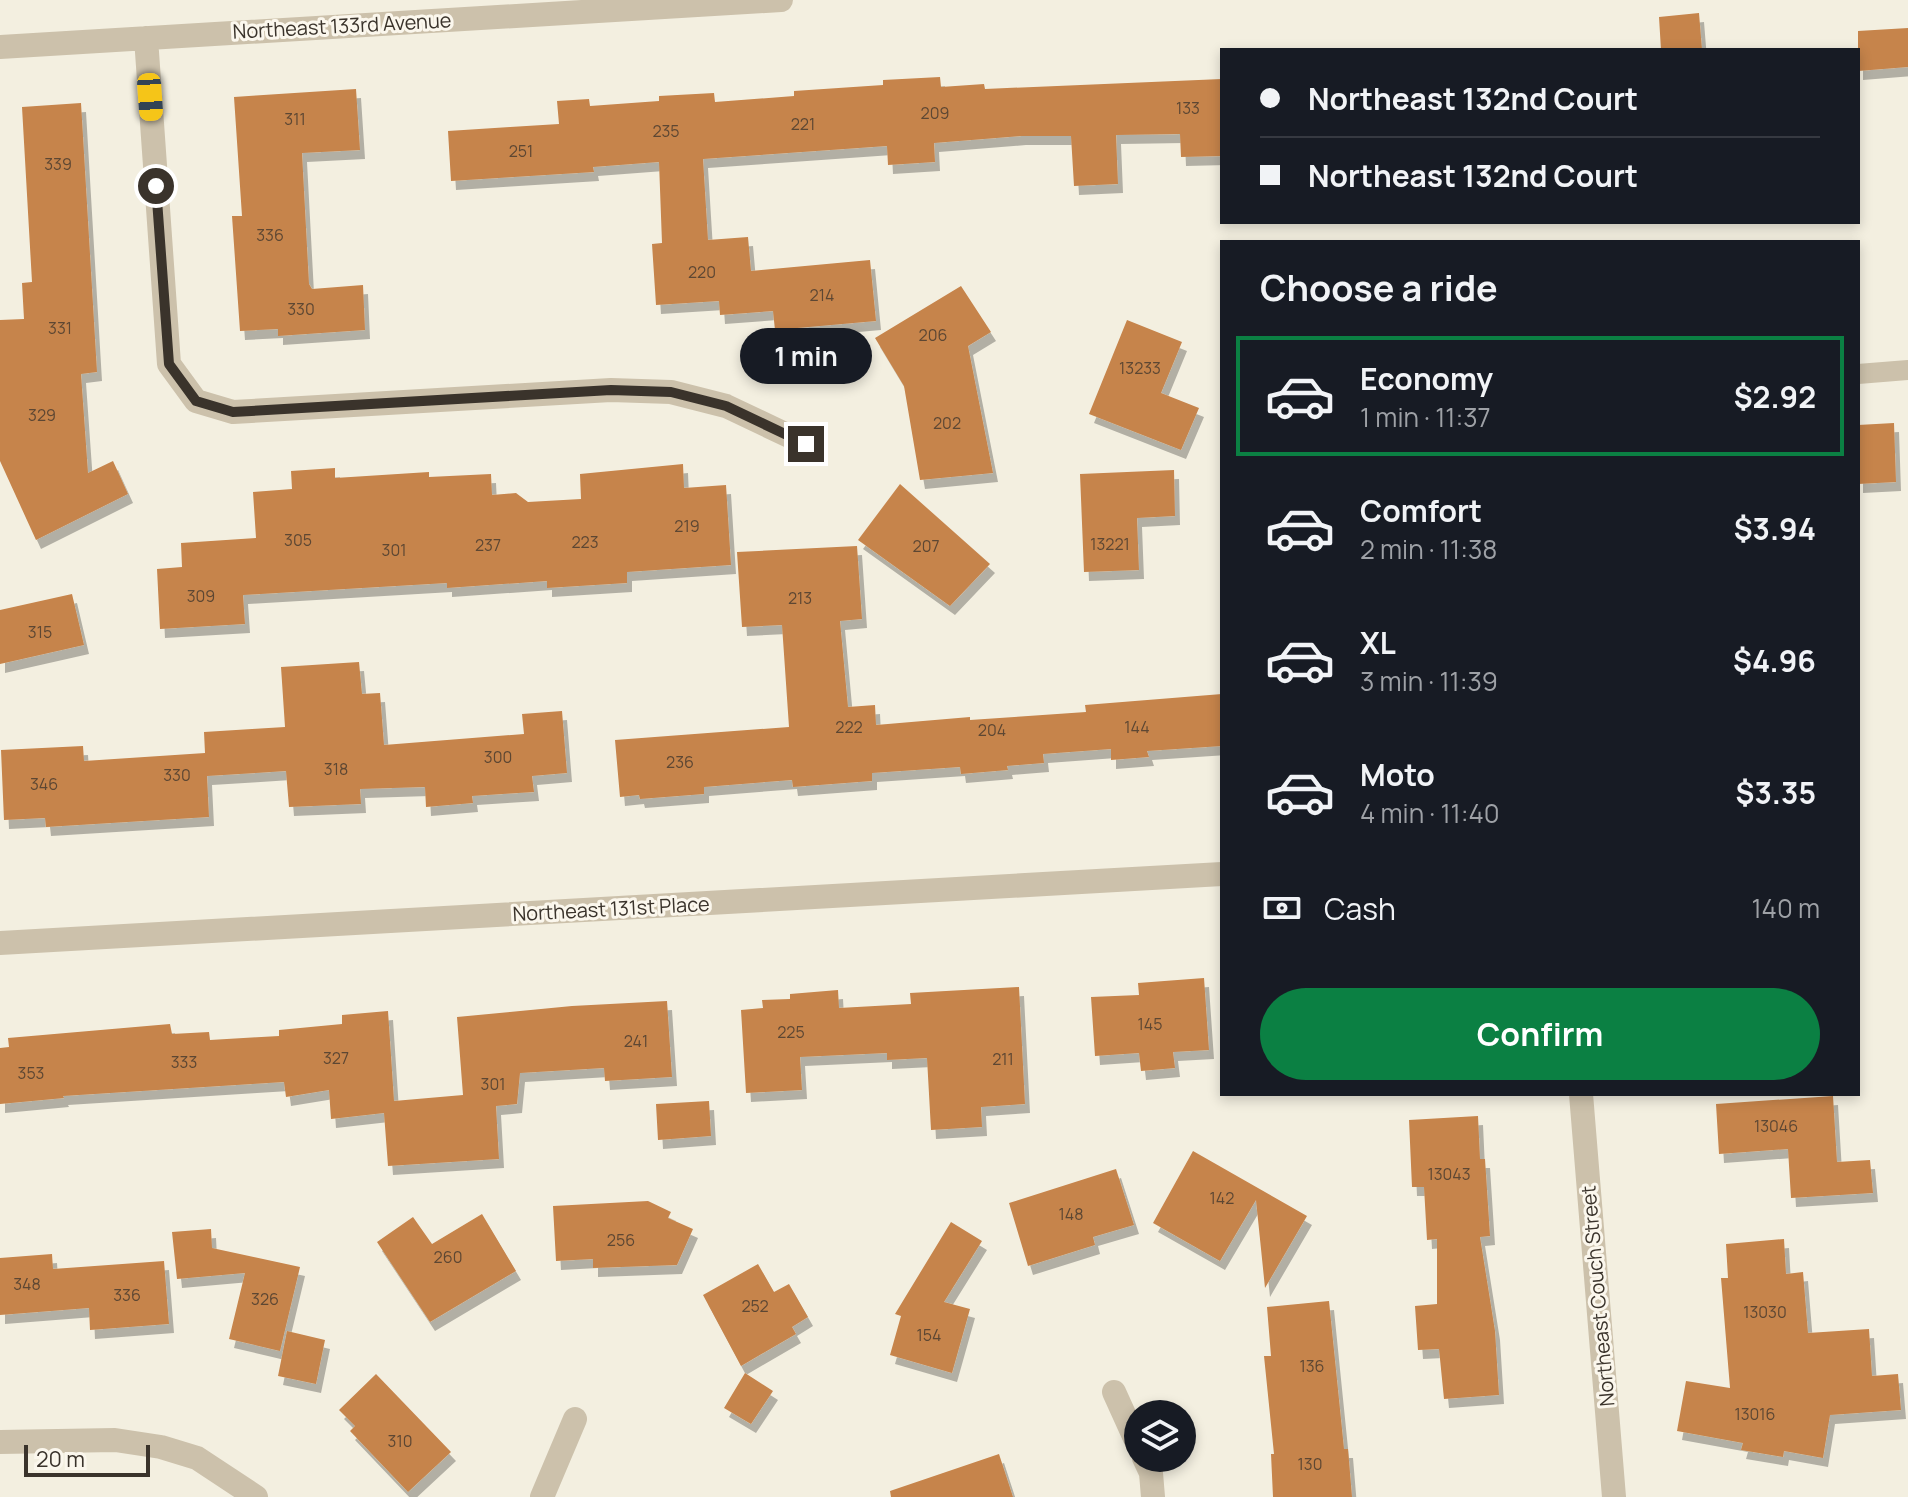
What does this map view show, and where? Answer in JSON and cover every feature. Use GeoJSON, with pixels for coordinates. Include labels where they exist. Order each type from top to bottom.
{"type":"FeatureCollection","features":[{"type":"Feature","properties":{"kind":"street","name":"Northeast 133rd Avenue"},"geometry":{"type":"LineString","coordinates":[[0,47],[781,0]]}},
{"type":"Feature","properties":{"kind":"street"},"geometry":{"type":"LineString","coordinates":[[146,38],[169,364],[196,401],[233,412],[611,390],[671,392],[726,406],[806,444]]}},
{"type":"Feature","properties":{"kind":"street","name":"Northeast 131st Place"},"geometry":{"type":"LineString","coordinates":[[0,943],[1220,874]]}},
{"type":"Feature","properties":{"kind":"street","name":"Northeast Couch Street"},"geometry":{"type":"LineString","coordinates":[[1581,1096],[1614,1497]]}},
{"type":"Feature","properties":{"kind":"street"},"geometry":{"type":"LineString","coordinates":[[1114,1392],[1124,1414]]}},
{"type":"Feature","properties":{"kind":"street"},"geometry":{"type":"LineString","coordinates":[[542,1497],[575,1419]]}},
{"type":"Feature","properties":{"kind":"street"},"geometry":{"type":"LineString","coordinates":[[0,1442],[115,1440],[161,1447],[197,1458],[256,1497]]}},
{"type":"Feature","properties":{"kind":"street"},"geometry":{"type":"LineString","coordinates":[[1151,1472],[1153,1497]]}},
{"type":"Feature","properties":{"kind":"lane"},"geometry":{"type":"LineString","coordinates":[[1860,374],[1908,370]]}},
{"type":"Feature","properties":{"kind":"building"},"geometry":{"type":"Polygon","coordinates":[[[1699,13],[1702,48],[1661,48],[1659,17],[1699,13]]]}},
{"type":"Feature","properties":{"kind":"building"},"geometry":{"type":"Polygon","coordinates":[[[1908,28],[1908,67],[1860,71],[1858,31],[1908,28]]]}},
{"type":"Feature","properties":{"kind":"building"},"geometry":{"type":"Polygon","coordinates":[[[940,77],[941,87],[984,84],[985,89],[1220,79],[1220,156],[1181,157],[1180,134],[1116,135],[1118,184],[1074,186],[1071,136],[1021,136],[934,143],[935,162],[888,165],[887,146],[703,159],[708,240],[748,237],[751,271],[870,260],[876,321],[775,330],[773,311],[720,315],[719,301],[656,305],[652,244],[662,243],[659,162],[593,167],[594,172],[451,181],[448,131],[559,124],[557,101],[589,99],[590,106],[659,101],[659,96],[714,93],[715,102],[794,96],[794,91],[883,85],[883,80],[940,77]]]}},
{"type":"Feature","properties":{"kind":"building"},"geometry":{"type":"Polygon","coordinates":[[[356,89],[360,150],[302,153],[309,284],[312,289],[363,285],[365,330],[278,336],[278,329],[240,331],[232,216],[242,216],[234,97],[356,89]]]}},
{"type":"Feature","properties":{"kind":"building"},"geometry":{"type":"Polygon","coordinates":[[[81,103],[97,372],[81,374],[88,473],[113,461],[128,494],[36,540],[0,461],[0,320],[24,319],[22,283],[32,282],[22,107],[81,103]]]}},
{"type":"Feature","properties":{"kind":"building"},"geometry":{"type":"Polygon","coordinates":[[[961,286],[991,332],[968,346],[993,473],[920,480],[904,386],[875,338],[961,286]]]}},
{"type":"Feature","properties":{"kind":"building"},"geometry":{"type":"Polygon","coordinates":[[[1127,320],[1182,342],[1161,393],[1199,408],[1181,450],[1089,414],[1127,320]]]}},
{"type":"Feature","properties":{"kind":"building"},"geometry":{"type":"Polygon","coordinates":[[[1894,423],[1896,482],[1860,484],[1860,425],[1894,423]]]}},
{"type":"Feature","properties":{"kind":"building"},"geometry":{"type":"Polygon","coordinates":[[[683,464],[684,488],[726,485],[731,565],[627,572],[627,583],[547,588],[547,581],[447,588],[447,583],[243,595],[245,624],[160,629],[157,569],[182,567],[181,543],[256,538],[253,492],[292,489],[291,471],[335,468],[335,478],[429,472],[429,477],[491,474],[492,495],[516,493],[528,502],[581,499],[580,474],[683,464]]]}},
{"type":"Feature","properties":{"kind":"building"},"geometry":{"type":"Polygon","coordinates":[[[1174,470],[1175,516],[1137,518],[1139,570],[1084,572],[1080,474],[1174,470]]]}},
{"type":"Feature","properties":{"kind":"building"},"geometry":{"type":"Polygon","coordinates":[[[900,484],[990,564],[950,606],[858,540],[900,484]]]}},
{"type":"Feature","properties":{"kind":"building"},"geometry":{"type":"Polygon","coordinates":[[[857,546],[862,619],[840,621],[848,707],[875,705],[876,725],[1086,712],[1085,705],[1220,694],[1220,746],[1147,751],[1149,757],[1111,760],[1111,749],[1043,754],[1044,763],[1007,766],[1008,770],[961,774],[960,767],[872,773],[872,781],[793,787],[792,780],[704,787],[704,794],[640,799],[639,795],[620,797],[615,740],[789,727],[782,625],[742,627],[737,552],[857,546]]]}},
{"type":"Feature","properties":{"kind":"building"},"geometry":{"type":"Polygon","coordinates":[[[72,594],[84,645],[0,664],[0,610],[72,594]]]}},
{"type":"Feature","properties":{"kind":"building"},"geometry":{"type":"Polygon","coordinates":[[[359,662],[362,694],[380,693],[384,745],[524,734],[522,714],[562,711],[567,773],[532,776],[534,792],[472,796],[473,803],[426,807],[425,787],[360,789],[361,804],[289,807],[286,771],[207,776],[209,817],[46,827],[45,818],[4,820],[1,750],[83,746],[84,761],[205,753],[204,732],[285,727],[281,667],[359,662]]]}},
{"type":"Feature","properties":{"kind":"building"},"geometry":{"type":"Polygon","coordinates":[[[1204,978],[1209,1050],[1173,1052],[1175,1068],[1141,1071],[1139,1053],[1095,1056],[1091,997],[1139,995],[1138,983],[1204,978]]]}},
{"type":"Feature","properties":{"kind":"building"},"geometry":{"type":"Polygon","coordinates":[[[1019,987],[1025,1104],[981,1107],[982,1127],[931,1130],[927,1058],[887,1060],[887,1053],[800,1057],[802,1090],[746,1093],[741,1010],[763,1008],[762,1000],[790,999],[790,994],[838,990],[839,1008],[911,1004],[910,993],[1019,987]]]}},
{"type":"Feature","properties":{"kind":"building"},"geometry":{"type":"Polygon","coordinates":[[[667,1001],[672,1077],[605,1081],[604,1068],[520,1073],[517,1104],[496,1106],[499,1159],[388,1166],[384,1113],[331,1119],[329,1090],[286,1097],[284,1082],[63,1096],[0,1104],[0,1048],[9,1047],[8,1038],[170,1024],[172,1034],[209,1032],[210,1040],[279,1036],[279,1030],[342,1024],[342,1015],[388,1011],[394,1101],[463,1095],[457,1017],[667,1001]]]}},
{"type":"Feature","properties":{"kind":"building"},"geometry":{"type":"Polygon","coordinates":[[[1833,1096],[1837,1162],[1870,1160],[1873,1193],[1791,1198],[1788,1149],[1719,1154],[1716,1104],[1833,1096]]]}},
{"type":"Feature","properties":{"kind":"building"},"geometry":{"type":"Polygon","coordinates":[[[709,1101],[711,1136],[658,1140],[656,1104],[709,1101]]]}},
{"type":"Feature","properties":{"kind":"building"},"geometry":{"type":"Polygon","coordinates":[[[1478,1116],[1480,1159],[1485,1159],[1490,1236],[1480,1237],[1495,1331],[1499,1395],[1444,1399],[1439,1349],[1418,1350],[1415,1306],[1437,1304],[1437,1239],[1427,1240],[1424,1187],[1412,1187],[1409,1120],[1478,1116]]]}},
{"type":"Feature","properties":{"kind":"building"},"geometry":{"type":"Polygon","coordinates":[[[1193,1151],[1307,1216],[1265,1288],[1256,1200],[1220,1261],[1153,1223],[1193,1151]]]}},
{"type":"Feature","properties":{"kind":"building"},"geometry":{"type":"Polygon","coordinates":[[[1116,1169],[1134,1225],[1093,1237],[1095,1245],[1028,1266],[1009,1203],[1116,1169]]]}},
{"type":"Feature","properties":{"kind":"building"},"geometry":{"type":"Polygon","coordinates":[[[648,1201],[671,1212],[668,1218],[693,1229],[677,1265],[593,1268],[593,1259],[556,1261],[553,1206],[648,1201]]]}},
{"type":"Feature","properties":{"kind":"building"},"geometry":{"type":"Polygon","coordinates":[[[482,1214],[516,1271],[430,1322],[377,1242],[413,1217],[432,1244],[482,1214]]]}},
{"type":"Feature","properties":{"kind":"building"},"geometry":{"type":"Polygon","coordinates":[[[951,1222],[982,1241],[944,1302],[970,1309],[952,1373],[890,1355],[901,1316],[895,1314],[951,1222]]]}},
{"type":"Feature","properties":{"kind":"building"},"geometry":{"type":"Polygon","coordinates":[[[211,1229],[212,1248],[300,1267],[280,1351],[229,1339],[245,1273],[177,1279],[172,1232],[211,1229]]]}},
{"type":"Feature","properties":{"kind":"building"},"geometry":{"type":"Polygon","coordinates":[[[1784,1239],[1786,1274],[1803,1272],[1808,1333],[1869,1329],[1872,1376],[1898,1374],[1901,1410],[1830,1415],[1823,1458],[1784,1451],[1783,1457],[1741,1450],[1743,1443],[1677,1431],[1686,1381],[1730,1388],[1721,1278],[1728,1278],[1726,1244],[1784,1239]]]}},
{"type":"Feature","properties":{"kind":"building"},"geometry":{"type":"Polygon","coordinates":[[[52,1254],[53,1269],[164,1261],[169,1324],[90,1330],[89,1308],[0,1315],[0,1258],[52,1254]]]}},
{"type":"Feature","properties":{"kind":"building"},"geometry":{"type":"Polygon","coordinates":[[[758,1264],[774,1292],[789,1284],[808,1317],[792,1327],[796,1334],[741,1366],[703,1295],[758,1264]]]}},
{"type":"Feature","properties":{"kind":"building"},"geometry":{"type":"Polygon","coordinates":[[[1329,1301],[1352,1497],[1273,1497],[1271,1454],[1274,1454],[1264,1356],[1271,1356],[1267,1307],[1329,1301]]]}},
{"type":"Feature","properties":{"kind":"building"},"geometry":{"type":"Polygon","coordinates":[[[287,1331],[325,1340],[316,1384],[278,1376],[287,1331]]]}},
{"type":"Feature","properties":{"kind":"building"},"geometry":{"type":"Polygon","coordinates":[[[745,1373],[773,1391],[751,1424],[724,1408],[745,1373]]]}},
{"type":"Feature","properties":{"kind":"building"},"geometry":{"type":"Polygon","coordinates":[[[376,1374],[451,1452],[408,1492],[350,1431],[355,1426],[339,1410],[376,1374]]]}},
{"type":"Feature","properties":{"kind":"building"},"geometry":{"type":"Polygon","coordinates":[[[999,1454],[1013,1497],[891,1497],[890,1491],[999,1454]]]}},
{"type":"Feature","properties":{"kind":"route"},"geometry":{"type":"LineString","coordinates":[[156,186],[169,364],[196,401],[233,412],[611,390],[671,392],[726,406],[806,444]]}}]}
